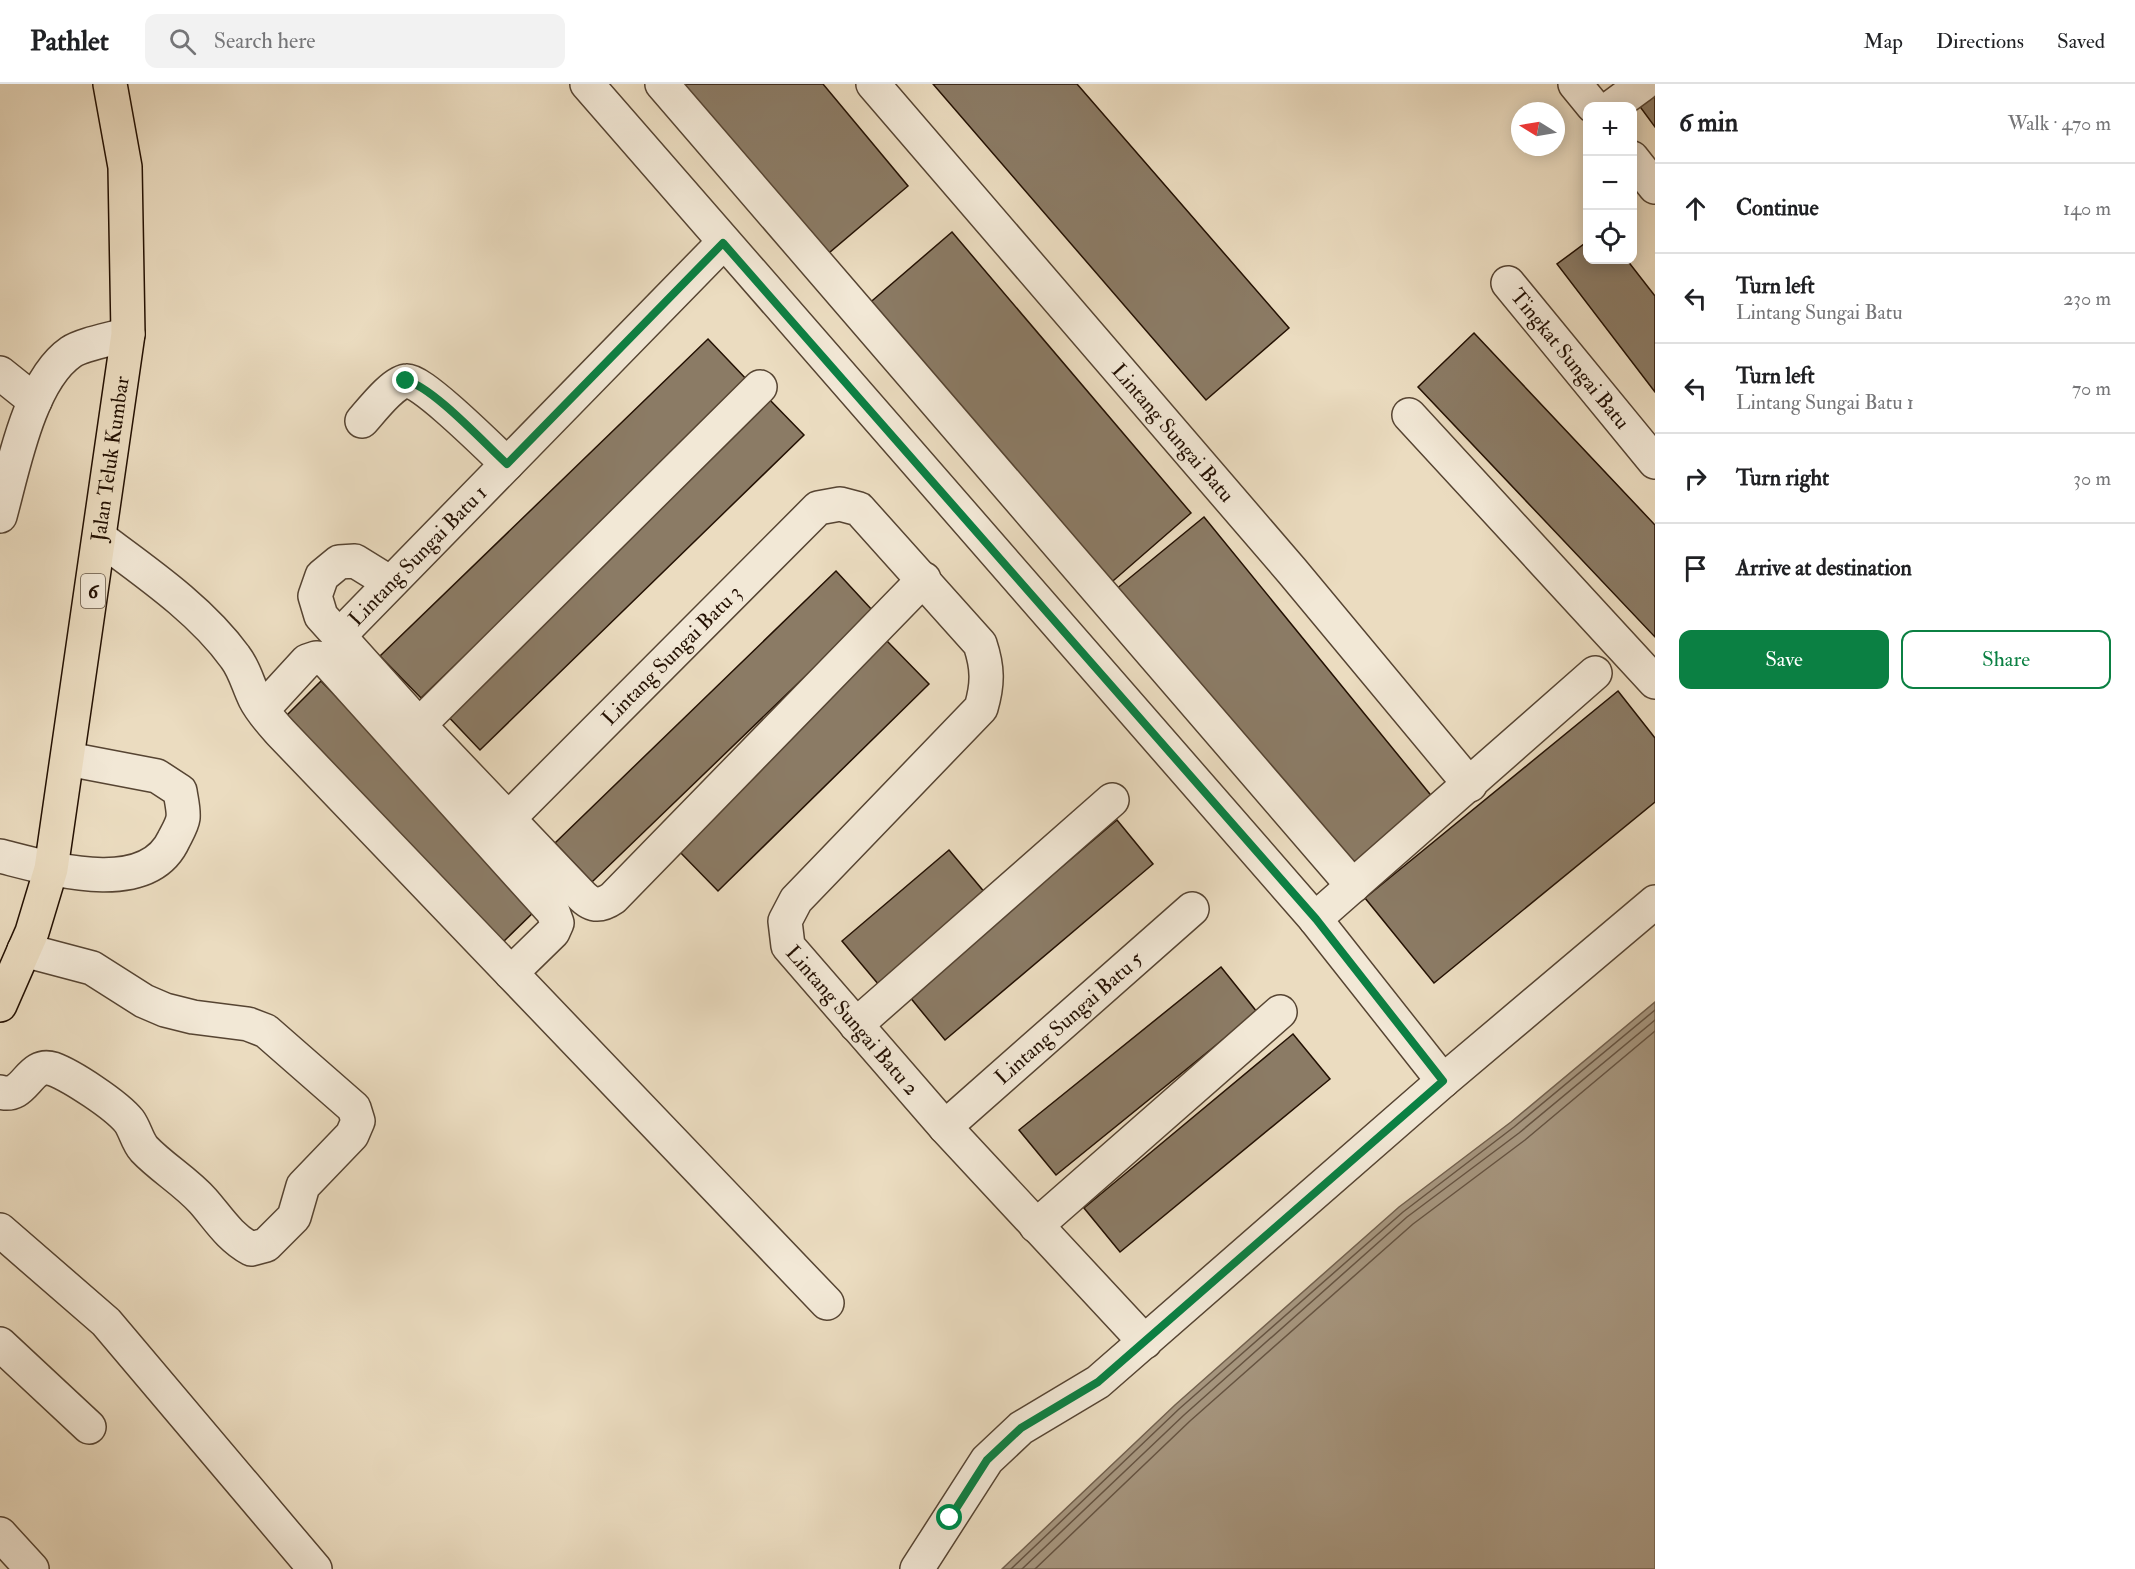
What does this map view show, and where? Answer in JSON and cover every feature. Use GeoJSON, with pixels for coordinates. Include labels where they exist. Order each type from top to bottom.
{"type":"FeatureCollection","features":[{"type":"Feature","properties":{"kind":"main road","name":"Jalan Teluk Kumbar"},"geometry":{"type":"LineString","coordinates":[[0,1005],[24,950],[51,868],[128,334],[126,167],[110,84]]}},
{"type":"Feature","properties":{"kind":"street"},"geometry":{"type":"LineString","coordinates":[[587,84],[723,243],[1316,919],[1443,1081]]}},
{"type":"Feature","properties":{"kind":"street"},"geometry":{"type":"LineString","coordinates":[[662,84],[1353,886]]}},
{"type":"Feature","properties":{"kind":"street","name":"Lintang Sungai Batu"},"geometry":{"type":"LineString","coordinates":[[873,84],[1293,571],[1470,785]]}},
{"type":"Feature","properties":{"kind":"street"},"geometry":{"type":"LineString","coordinates":[[1575,84],[1590,102]]}},
{"type":"Feature","properties":{"kind":"street"},"geometry":{"type":"LineString","coordinates":[[1618,102],[1643,84]]}},
{"type":"Feature","properties":{"kind":"street"},"geometry":{"type":"LineString","coordinates":[[1637,164],[1655,187]]}},
{"type":"Feature","properties":{"kind":"street","name":"Lintang Sungai Batu 1"},"geometry":{"type":"LineString","coordinates":[[338,637],[389,582],[723,243]]}},
{"type":"Feature","properties":{"kind":"street","name":"Tingkat Sungai Batu"},"geometry":{"type":"LineString","coordinates":[[1508,283],[1655,462]]}},
{"type":"Feature","properties":{"kind":"street"},"geometry":{"type":"LineString","coordinates":[[0,516],[35,401],[50,374],[72,351],[128,334]]}},
{"type":"Feature","properties":{"kind":"street"},"geometry":{"type":"LineString","coordinates":[[0,373],[35,401]]}},
{"type":"Feature","properties":{"kind":"street"},"geometry":{"type":"LineString","coordinates":[[362,420],[396,385],[406,381],[414,382],[507,464]]}},
{"type":"Feature","properties":{"kind":"street"},"geometry":{"type":"LineString","coordinates":[[419,725],[760,387]]}},
{"type":"Feature","properties":{"kind":"street"},"geometry":{"type":"LineString","coordinates":[[1409,415],[1655,682]]}},
{"type":"Feature","properties":{"kind":"street","name":"Lintang Sungai Batu 3"},"geometry":{"type":"LineString","coordinates":[[509,818],[818,507],[840,504],[859,509],[924,579]]}},
{"type":"Feature","properties":{"kind":"street"},"geometry":{"type":"LineString","coordinates":[[100,538],[143,570],[200,619],[236,657],[262,710],[361,818],[827,1303]]}},
{"type":"Feature","properties":{"kind":"street"},"geometry":{"type":"LineString","coordinates":[[389,582],[355,561],[339,562],[322,576],[315,596],[321,616],[419,725],[580,894],[594,904],[603,904],[613,898],[924,579]]}},
{"type":"Feature","properties":{"kind":"street","name":"Lintang Sungai Batu 2"},"geometry":{"type":"LineString","coordinates":[[924,579],[980,644],[987,665],[987,687],[981,708],[796,900],[785,921],[788,946],[945,1127],[1144,1342]]}},
{"type":"Feature","properties":{"kind":"street"},"geometry":{"type":"LineString","coordinates":[[262,710],[307,661],[316,658],[326,659],[553,912],[557,923],[554,932],[511,973]]}},
{"type":"Feature","properties":{"kind":"street"},"geometry":{"type":"LineString","coordinates":[[1316,919],[1595,673]]}},
{"type":"Feature","properties":{"kind":"street"},"geometry":{"type":"LineString","coordinates":[[0,856],[51,868],[106,875],[135,871],[168,853],[183,819],[180,790],[157,776],[68,759]]}},
{"type":"Feature","properties":{"kind":"street"},"geometry":{"type":"LineString","coordinates":[[856,1025],[1112,800]]}},
{"type":"Feature","properties":{"kind":"street"},"geometry":{"type":"LineString","coordinates":[[917,1569],[987,1460],[1021,1428],[1098,1382],[1443,1081],[1655,902]]}},
{"type":"Feature","properties":{"kind":"street","name":"Lintang Sungai Batu 5"},"geometry":{"type":"LineString","coordinates":[[945,1127],[1192,909]]}},
{"type":"Feature","properties":{"kind":"street"},"geometry":{"type":"LineString","coordinates":[[0,1092],[8,1094],[19,1091],[34,1071],[45,1067],[55,1070],[99,1097],[123,1114],[130,1122],[143,1147],[201,1199],[235,1241],[251,1249],[266,1245],[294,1217],[303,1186],[352,1135],[358,1121],[354,1108],[266,1031],[248,1024],[194,1017],[165,1010],[144,1001],[92,968],[24,950]]}},
{"type":"Feature","properties":{"kind":"street"},"geometry":{"type":"LineString","coordinates":[[1036,1226],[1280,1012]]}},
{"type":"Feature","properties":{"kind":"street"},"geometry":{"type":"LineString","coordinates":[[0,1230],[106,1322],[315,1569]]}},
{"type":"Feature","properties":{"kind":"street"},"geometry":{"type":"LineString","coordinates":[[0,1344],[89,1427]]}},
{"type":"Feature","properties":{"kind":"street"},"geometry":{"type":"LineString","coordinates":[[0,1534],[32,1569]]}},
{"type":"Feature","properties":{"kind":"water"},"geometry":{"type":"Polygon","coordinates":[[[1655,1002],[1655,1569],[1002,1569],[1175,1405],[1399,1207],[1511,1122],[1655,1002]]]}},
{"type":"Feature","properties":{"kind":"building"},"geometry":{"type":"Polygon","coordinates":[[[678,84],[823,84],[908,186],[823,258],[678,84]]]}},
{"type":"Feature","properties":{"kind":"building"},"geometry":{"type":"Polygon","coordinates":[[[933,84],[1077,84],[1289,328],[1206,400],[933,84]]]}},
{"type":"Feature","properties":{"kind":"building"},"geometry":{"type":"Polygon","coordinates":[[[1655,92],[1655,127],[1638,104],[1655,92]]]}},
{"type":"Feature","properties":{"kind":"building"},"geometry":{"type":"Polygon","coordinates":[[[952,232],[1191,513],[1106,587],[866,306],[952,232]]]}},
{"type":"Feature","properties":{"kind":"building"},"geometry":{"type":"Polygon","coordinates":[[[1583,245],[1583,264],[1630,264],[1655,296],[1655,392],[1557,264],[1583,245]]]}},
{"type":"Feature","properties":{"kind":"building"},"geometry":{"type":"Polygon","coordinates":[[[1474,333],[1655,525],[1655,637],[1418,387],[1474,333]]]}},
{"type":"Feature","properties":{"kind":"building"},"geometry":{"type":"Polygon","coordinates":[[[708,339],[749,382],[421,698],[380,656],[708,339]]]}},
{"type":"Feature","properties":{"kind":"building"},"geometry":{"type":"Polygon","coordinates":[[[767,397],[804,435],[480,750],[443,711],[767,397]]]}},
{"type":"Feature","properties":{"kind":"building"},"geometry":{"type":"Polygon","coordinates":[[[1204,517],[1438,804],[1351,877],[1115,590],[1204,517]]]}},
{"type":"Feature","properties":{"kind":"building"},"geometry":{"type":"Polygon","coordinates":[[[836,571],[873,611],[592,882],[555,843],[836,571]]]}},
{"type":"Feature","properties":{"kind":"building"},"geometry":{"type":"Polygon","coordinates":[[[887,641],[929,684],[718,891],[676,848],[887,641]]]}},
{"type":"Feature","properties":{"kind":"building"},"geometry":{"type":"Polygon","coordinates":[[[321,681],[540,906],[502,943],[283,719],[321,681]]]}},
{"type":"Feature","properties":{"kind":"building"},"geometry":{"type":"Polygon","coordinates":[[[1618,691],[1655,738],[1655,802],[1434,983],[1365,898],[1618,691]]]}},
{"type":"Feature","properties":{"kind":"building"},"geometry":{"type":"Polygon","coordinates":[[[1117,820],[1153,864],[945,1040],[909,996],[1117,820]]]}},
{"type":"Feature","properties":{"kind":"building"},"geometry":{"type":"Polygon","coordinates":[[[949,850],[986,894],[879,985],[842,941],[949,850]]]}},
{"type":"Feature","properties":{"kind":"building"},"geometry":{"type":"Polygon","coordinates":[[[1221,967],[1257,1012],[1056,1175],[1019,1130],[1221,967]]]}},
{"type":"Feature","properties":{"kind":"building"},"geometry":{"type":"Polygon","coordinates":[[[1293,1034],[1330,1079],[1120,1252],[1084,1208],[1293,1034]]]}},
{"type":"Feature","properties":{"kind":"route"},"geometry":{"type":"LineString","coordinates":[[406,381],[414,382],[432,395],[507,464],[723,243],[1316,919],[1443,1081],[1098,1382],[1021,1428],[987,1460],[950,1518]]}}]}
